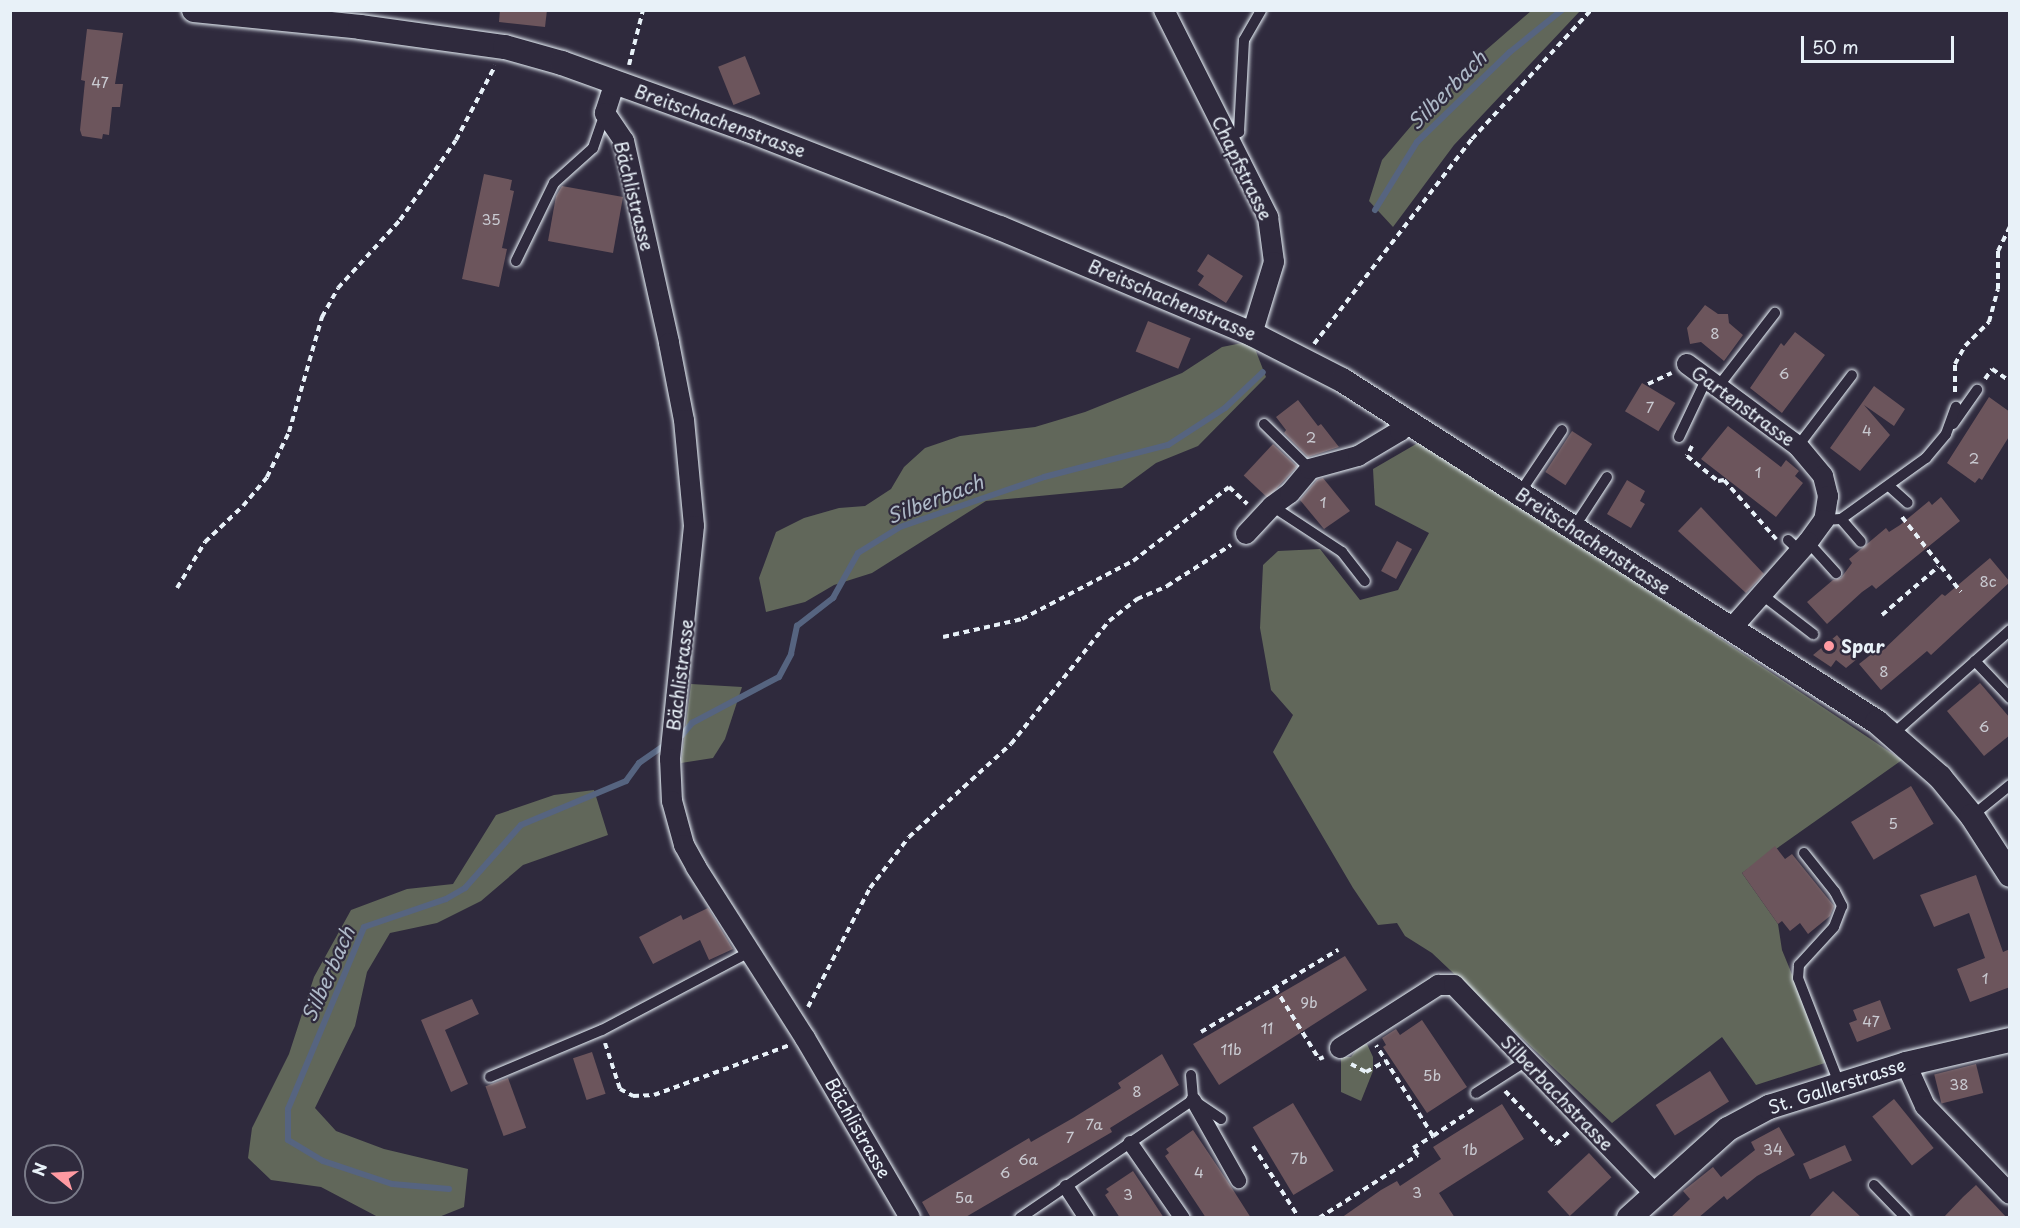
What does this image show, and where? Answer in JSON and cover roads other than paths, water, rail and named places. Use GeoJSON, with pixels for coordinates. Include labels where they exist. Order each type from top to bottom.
{"type":"FeatureCollection","features":[{"type":"Feature","properties":{"kind":"street","name":"Breitschachenstrasse"},"geometry":{"type":"LineString","coordinates":[[194,10],[360,27],[505,47],[621,75],[1000,228],[1252,334],[1305,359],[1406,421],[1893,734],[1940,777],[1972,816],[2010,875]]}},
{"type":"Feature","properties":{"kind":"street","name":"Chapfstrasse"},"geometry":{"type":"LineString","coordinates":[[1164,10],[1259,194],[1274,238],[1269,286],[1252,334]]}},
{"type":"Feature","properties":{"kind":"street"},"geometry":{"type":"LineString","coordinates":[[605,113],[621,75]]}},
{"type":"Feature","properties":{"kind":"street","name":"Bächlistrasse"},"geometry":{"type":"LineString","coordinates":[[605,113],[624,141],[684,420],[694,526],[670,759],[672,801],[692,859],[802,1033],[910,1218]]}},
{"type":"Feature","properties":{"kind":"street","name":"Gartenstrasse"},"geometry":{"type":"LineString","coordinates":[[1682,367],[1711,384],[1798,446],[1823,476],[1832,520]]}},
{"type":"Feature","properties":{"kind":"street"},"geometry":{"type":"LineString","coordinates":[[1246,534],[1290,493],[1310,469],[1358,456],[1400,431],[1406,421]]}},
{"type":"Feature","properties":{"kind":"street"},"geometry":{"type":"LineString","coordinates":[[1731,629],[1799,544],[1832,520]]}},
{"type":"Feature","properties":{"kind":"street","name":"Silberbachstrasse"},"geometry":{"type":"LineString","coordinates":[[1340,1048],[1438,985],[1448,983],[1459,991],[1655,1194]]}},
{"type":"Feature","properties":{"kind":"street","name":"St. Gallerstrasse"},"geometry":{"type":"LineString","coordinates":[[1629,1218],[1728,1130],[1768,1107],[1906,1064],[2010,1040]]}},
{"type":"Feature","properties":{"kind":"street"},"geometry":{"type":"LineString","coordinates":[[1906,1064],[1925,1106],[2010,1194]]}},
{"type":"Feature","properties":{"kind":"street"},"geometry":{"type":"LineString","coordinates":[[1193,1100],[1238,1180]]}},
{"type":"Feature","properties":{"kind":"street"},"geometry":{"type":"LineString","coordinates":[[1130,1143],[1182,1218]]}},
{"type":"Feature","properties":{"kind":"street"},"geometry":{"type":"LineString","coordinates":[[1066,1187],[1086,1218]]}},
{"type":"Feature","properties":{"kind":"lane"},"geometry":{"type":"LineString","coordinates":[[1229,138],[1239,132],[1244,40],[1261,10]]}},
{"type":"Feature","properties":{"kind":"lane"},"geometry":{"type":"LineString","coordinates":[[516,261],[554,183],[593,148],[605,113]]}},
{"type":"Feature","properties":{"kind":"lane"},"geometry":{"type":"LineString","coordinates":[[1679,437],[1711,384],[1775,313]]}},
{"type":"Feature","properties":{"kind":"lane"},"geometry":{"type":"LineString","coordinates":[[1798,446],[1852,375]]}},
{"type":"Feature","properties":{"kind":"lane"},"geometry":{"type":"LineString","coordinates":[[1861,542],[1832,520],[1889,486],[1926,458],[1977,390]]}},
{"type":"Feature","properties":{"kind":"lane"},"geometry":{"type":"LineString","coordinates":[[1946,434],[1956,407]]}},
{"type":"Feature","properties":{"kind":"lane"},"geometry":{"type":"LineString","coordinates":[[1264,424],[1310,469]]}},
{"type":"Feature","properties":{"kind":"lane"},"geometry":{"type":"LineString","coordinates":[[1519,494],[1562,430]]}},
{"type":"Feature","properties":{"kind":"lane"},"geometry":{"type":"LineString","coordinates":[[1574,529],[1606,477]]}},
{"type":"Feature","properties":{"kind":"lane"},"geometry":{"type":"LineString","coordinates":[[1889,486],[1908,503]]}},
{"type":"Feature","properties":{"kind":"lane"},"geometry":{"type":"LineString","coordinates":[[1267,512],[1342,552],[1365,581]]}},
{"type":"Feature","properties":{"kind":"lane"},"geometry":{"type":"LineString","coordinates":[[1799,544],[1836,573]]}},
{"type":"Feature","properties":{"kind":"lane"},"geometry":{"type":"LineString","coordinates":[[1761,594],[1813,634]]}},
{"type":"Feature","properties":{"kind":"lane"},"geometry":{"type":"LineString","coordinates":[[1893,734],[2010,630]]}},
{"type":"Feature","properties":{"kind":"lane"},"geometry":{"type":"LineString","coordinates":[[1975,661],[2010,698]]}},
{"type":"Feature","properties":{"kind":"lane"},"geometry":{"type":"LineString","coordinates":[[1972,816],[2010,785]]}},
{"type":"Feature","properties":{"kind":"lane"},"geometry":{"type":"LineString","coordinates":[[1804,853],[1835,892],[1842,906],[1834,927],[1799,965],[1798,978],[1839,1083]]}},
{"type":"Feature","properties":{"kind":"lane"},"geometry":{"type":"LineString","coordinates":[[490,1077],[602,1030],[751,951]]}},
{"type":"Feature","properties":{"kind":"lane"},"geometry":{"type":"LineString","coordinates":[[1476,1093],[1526,1061]]}},
{"type":"Feature","properties":{"kind":"lane"},"geometry":{"type":"LineString","coordinates":[[1191,1075],[1193,1100]]}},
{"type":"Feature","properties":{"kind":"lane"},"geometry":{"type":"LineString","coordinates":[[1193,1100],[1221,1119]]}},
{"type":"Feature","properties":{"kind":"lane"},"geometry":{"type":"LineString","coordinates":[[1020,1218],[1193,1100]]}},
{"type":"Feature","properties":{"kind":"lane"},"geometry":{"type":"LineString","coordinates":[[1874,1185],[1906,1218]]}},
{"type":"Feature","properties":{"kind":"waterway","name":"Silberbach"},"geometry":{"type":"LineString","coordinates":[[1375,210],[1417,142],[1510,52],[1562,10]]}},
{"type":"Feature","properties":{"kind":"waterway","name":"Silberbach"},"geometry":{"type":"LineString","coordinates":[[682,735],[692,723],[779,677],[791,654],[797,626],[833,598],[858,553],[900,527],[1044,477],[1168,445],[1225,408],[1263,372]]}},
{"type":"Feature","properties":{"kind":"waterway","name":"Silberbach"},"geometry":{"type":"LineString","coordinates":[[449,1189],[392,1184],[323,1161],[288,1140],[288,1109],[364,927],[446,899],[465,888],[521,825],[626,781],[639,763],[663,746]]}},
{"type":"Feature","properties":{"kind":"place","name":"Spar"},"geometry":{"type":"Point","coordinates":[1829,646]}}]}
